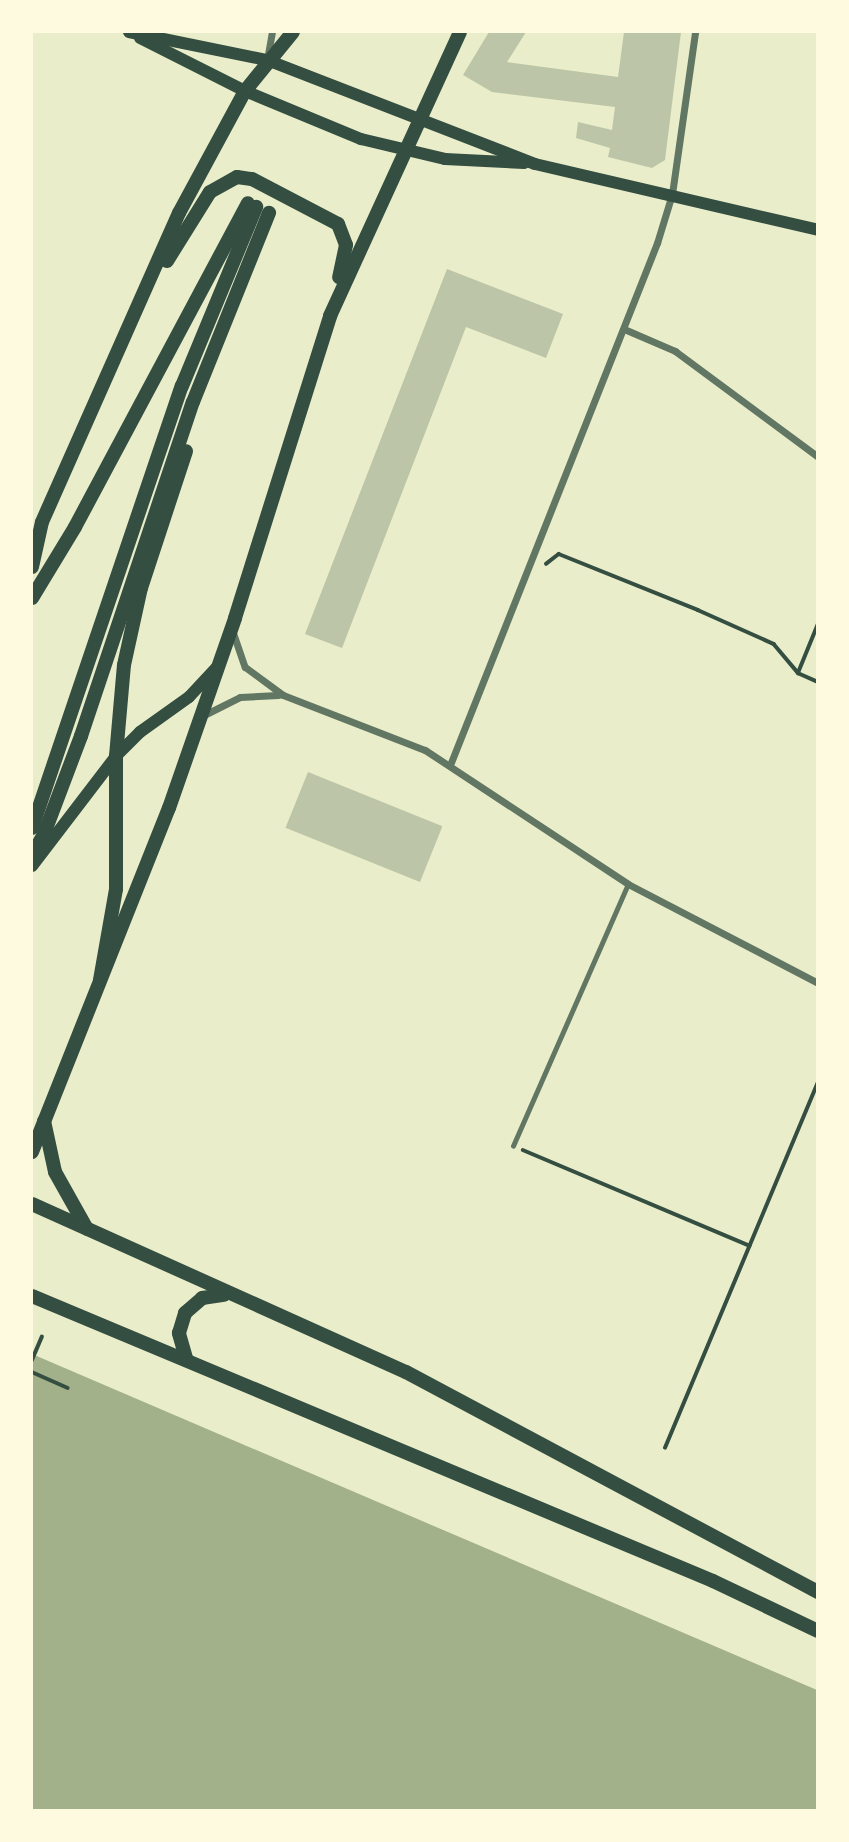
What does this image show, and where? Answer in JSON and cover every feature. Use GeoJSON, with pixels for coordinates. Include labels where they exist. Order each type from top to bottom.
{"type":"FeatureCollection","features":[{"type":"Feature","properties":{"kind":"main road"},"geometry":{"type":"LineString","coordinates":[[128,32],[267,60],[535,164]]}},
{"type":"Feature","properties":{"kind":"main road"},"geometry":{"type":"LineString","coordinates":[[128,32],[245,91],[361,139],[445,159],[535,164],[817,230]]}},
{"type":"Feature","properties":{"kind":"main road"},"geometry":{"type":"LineString","coordinates":[[32,567],[37,520],[145,295],[179,213],[245,91],[267,60],[293,32]]}},
{"type":"Feature","properties":{"kind":"main road"},"geometry":{"type":"LineString","coordinates":[[330,316],[417,117],[460,32]]}},
{"type":"Feature","properties":{"kind":"main road"},"geometry":{"type":"LineString","coordinates":[[32,1152],[100,980],[235,618],[330,316],[346,245],[338,223],[252,179],[237,177],[210,192],[145,295]]}},
{"type":"Feature","properties":{"kind":"main road"},"geometry":{"type":"LineString","coordinates":[[100,980],[116,889],[116,755],[124,665],[141,588],[202,405],[258,207]]}},
{"type":"Feature","properties":{"kind":"main road"},"geometry":{"type":"LineString","coordinates":[[32,598],[258,207]]}},
{"type":"Feature","properties":{"kind":"main road"},"geometry":{"type":"LineString","coordinates":[[32,828],[182,386],[258,207]]}},
{"type":"Feature","properties":{"kind":"main road"},"geometry":{"type":"LineString","coordinates":[[32,855],[44,834],[77,748],[227,312]]}},
{"type":"Feature","properties":{"kind":"main road"},"geometry":{"type":"LineString","coordinates":[[32,866],[116,755],[140,732],[196,691],[217,665]]}},
{"type":"Feature","properties":{"kind":"main road"},"geometry":{"type":"LineString","coordinates":[[44,1121],[55,1172],[87,1229]]}},
{"type":"Feature","properties":{"kind":"main road"},"geometry":{"type":"LineString","coordinates":[[32,1204],[226,1295],[406,1372],[817,1591]]}},
{"type":"Feature","properties":{"kind":"main road"},"geometry":{"type":"LineString","coordinates":[[186,1359],[179,1333],[185,1313],[202,1298],[226,1295]]}},
{"type":"Feature","properties":{"kind":"main road"},"geometry":{"type":"LineString","coordinates":[[32,1296],[713,1580],[817,1631]]}},
{"type":"Feature","properties":{"kind":"street"},"geometry":{"type":"LineString","coordinates":[[267,60],[272,32]]}},
{"type":"Feature","properties":{"kind":"street"},"geometry":{"type":"LineString","coordinates":[[450,765],[624,329],[672,194],[695,32]]}},
{"type":"Feature","properties":{"kind":"street"},"geometry":{"type":"LineString","coordinates":[[624,329],[675,351],[817,457]]}},
{"type":"Feature","properties":{"kind":"street"},"geometry":{"type":"LineString","coordinates":[[235,618],[234,640],[240,660],[283,695],[425,750],[628,884],[817,983]]}},
{"type":"Feature","properties":{"kind":"street"},"geometry":{"type":"LineString","coordinates":[[197,723],[209,710],[230,700],[261,694],[283,695]]}},
{"type":"Feature","properties":{"kind":"lane"},"geometry":{"type":"LineString","coordinates":[[513,1146],[628,884]]}},
{"type":"Feature","properties":{"kind":"path"},"geometry":{"type":"LineString","coordinates":[[546,564],[559,554],[698,610],[774,644],[798,673],[817,682]]}},
{"type":"Feature","properties":{"kind":"path"},"geometry":{"type":"LineString","coordinates":[[798,673],[817,624]]}},
{"type":"Feature","properties":{"kind":"path"},"geometry":{"type":"LineString","coordinates":[[665,1448],[817,1083]]}},
{"type":"Feature","properties":{"kind":"path"},"geometry":{"type":"LineString","coordinates":[[513,1146],[750,1247]]}},
{"type":"Feature","properties":{"kind":"path"},"geometry":{"type":"LineString","coordinates":[[32,1360],[42,1337]]}},
{"type":"Feature","properties":{"kind":"path"},"geometry":{"type":"LineString","coordinates":[[32,1372],[68,1388]]}},
{"type":"Feature","properties":{"kind":"shaded area"},"geometry":{"type":"Polygon","coordinates":[[[32,1354],[817,1690],[817,1810],[32,1810],[32,1354]]]}},
{"type":"Feature","properties":{"kind":"building"},"geometry":{"type":"Polygon","coordinates":[[[489,32],[526,32],[507,62],[618,77],[624,32],[681,32],[665,160],[652,168],[608,157],[610,148],[576,138],[578,122],[612,130],[615,107],[492,92],[463,75],[489,32]]]}},
{"type":"Feature","properties":{"kind":"building"},"geometry":{"type":"Polygon","coordinates":[[[447,269],[563,314],[546,358],[466,327],[342,648],[305,634],[447,269]]]}},
{"type":"Feature","properties":{"kind":"building"},"geometry":{"type":"Polygon","coordinates":[[[308,772],[442,826],[420,882],[286,828],[308,772]]]}}]}
